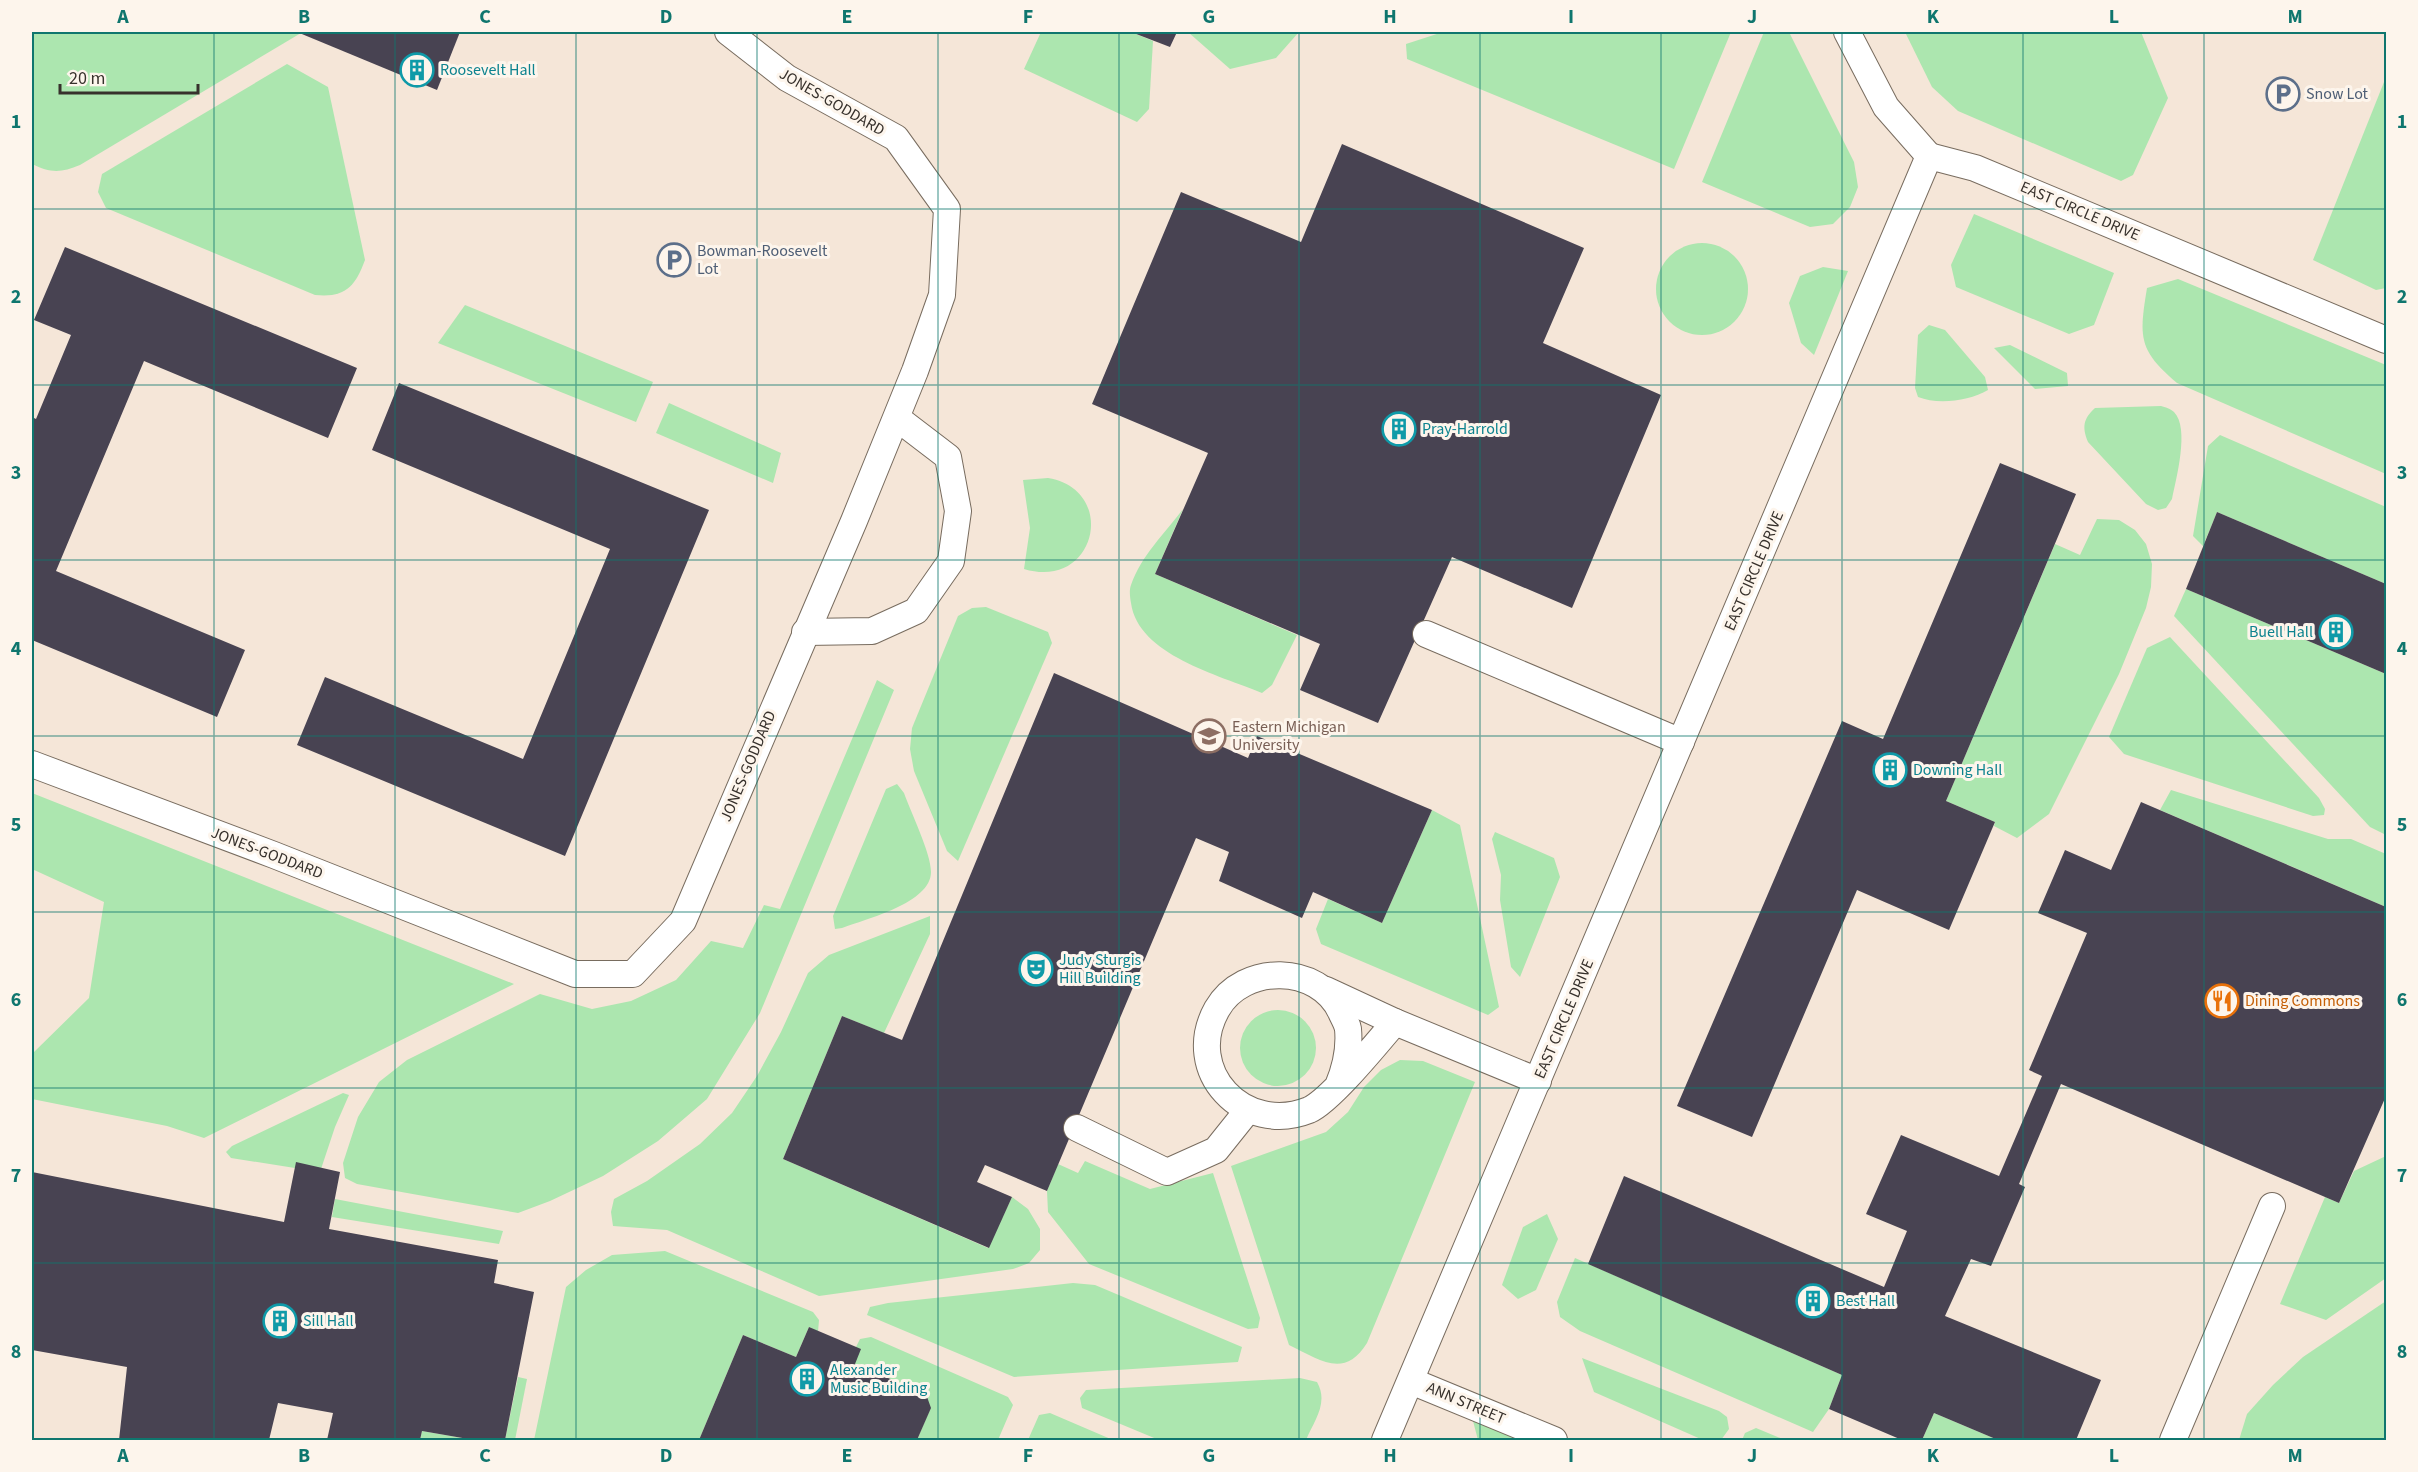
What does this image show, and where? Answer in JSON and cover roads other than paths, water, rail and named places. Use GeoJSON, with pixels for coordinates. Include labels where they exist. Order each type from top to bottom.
{"type":"FeatureCollection","features":[{"type":"Feature","properties":{"kind":"lane","name":"JONES-GODDARD"},"geometry":{"type":"LineString","coordinates":[[32,764],[274,855],[575,974],[633,974],[682,921],[897,418],[942,295],[947,209],[896,138],[787,78],[728,32]]}},
{"type":"Feature","properties":{"kind":"lane"},"geometry":{"type":"LineString","coordinates":[[1847,32],[1886,107],[1929,156]]}},
{"type":"Feature","properties":{"kind":"lane","name":"EAST CIRCLE DRIVE"},"geometry":{"type":"LineString","coordinates":[[1385,1440],[1929,156],[1975,168],[2386,340]]}},
{"type":"Feature","properties":{"kind":"lane"},"geometry":{"type":"LineString","coordinates":[[805,632],[872,632],[916,611],[951,561],[958,511],[948,457],[897,418]]}},
{"type":"Feature","properties":{"kind":"lane"},"geometry":{"type":"LineString","coordinates":[[1426,634],[1681,742]]}},
{"type":"Feature","properties":{"kind":"lane"},"geometry":{"type":"LineString","coordinates":[[1395,1022],[1338,1086],[1312,1109],[1289,1116],[1271,1117],[1248,1110],[1227,1095],[1213,1074],[1207,1049],[1210,1024],[1218,1007],[1236,989],[1257,977],[1282,974],[1300,977],[1395,1022],[1538,1081]]}},
{"type":"Feature","properties":{"kind":"lane"},"geometry":{"type":"LineString","coordinates":[[1322,989],[1337,1005],[1348,1028],[1347,1063],[1338,1086]]}},
{"type":"Feature","properties":{"kind":"lane"},"geometry":{"type":"LineString","coordinates":[[1077,1128],[1167,1172],[1216,1150],[1248,1110]]}},
{"type":"Feature","properties":{"kind":"lane"},"geometry":{"type":"LineString","coordinates":[[2174,1440],[2271,1206]]}},
{"type":"Feature","properties":{"kind":"lane","name":"ANN STREET"},"geometry":{"type":"LineString","coordinates":[[1411,1381],[1554,1440]]}},
{"type":"Feature","properties":{"kind":"place","name":"Roosevelt Hall"},"geometry":{"type":"Point","coordinates":[417,70]}},
{"type":"Feature","properties":{"kind":"place","name":"Snow Lot"},"geometry":{"type":"Point","coordinates":[2283,94]}},
{"type":"Feature","properties":{"kind":"place","name":"Bowman-Roosevelt Lot"},"geometry":{"type":"Point","coordinates":[674,260]}},
{"type":"Feature","properties":{"kind":"place","name":"Pray-Harrold"},"geometry":{"type":"Point","coordinates":[1399,429]}},
{"type":"Feature","properties":{"kind":"place","name":"Buell Hall"},"geometry":{"type":"Point","coordinates":[2336,632]}},
{"type":"Feature","properties":{"kind":"place","name":"Eastern Michigan University"},"geometry":{"type":"Point","coordinates":[1209,736]}},
{"type":"Feature","properties":{"kind":"place","name":"Downing Hall"},"geometry":{"type":"Point","coordinates":[1890,770]}},
{"type":"Feature","properties":{"kind":"place","name":"Judy Sturgis Hill Building"},"geometry":{"type":"Point","coordinates":[1036,969]}},
{"type":"Feature","properties":{"kind":"place","name":"Dining Commons"},"geometry":{"type":"Point","coordinates":[2222,1001]}},
{"type":"Feature","properties":{"kind":"place","name":"Best Hall"},"geometry":{"type":"Point","coordinates":[1813,1301]}},
{"type":"Feature","properties":{"kind":"place","name":"Sill Hall"},"geometry":{"type":"Point","coordinates":[280,1321]}},
{"type":"Feature","properties":{"kind":"place","name":"Alexander Music Building"},"geometry":{"type":"Point","coordinates":[807,1379]}}]}
